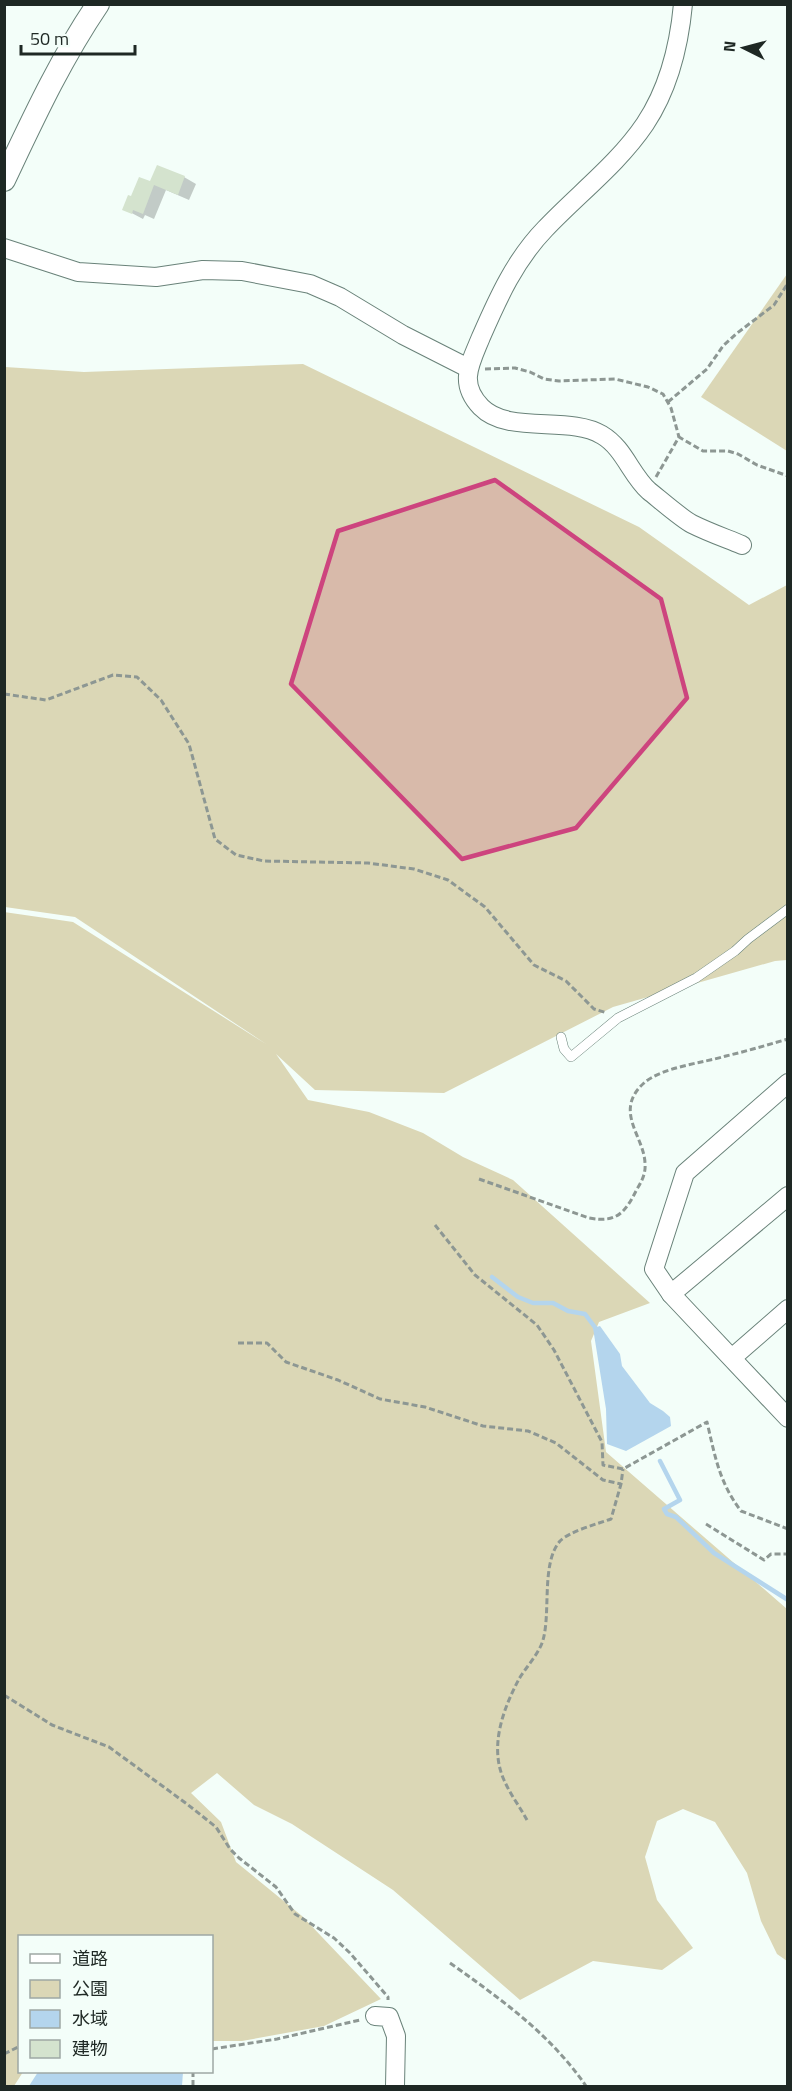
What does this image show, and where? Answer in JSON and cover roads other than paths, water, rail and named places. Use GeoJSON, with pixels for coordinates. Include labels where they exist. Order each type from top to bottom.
{"type":"FeatureCollection","features":[{"type":"Feature","properties":{"kind":"street"},"geometry":{"type":"LineString","coordinates":[[4,180],[54,75],[74,39],[98,4]]}},
{"type":"Feature","properties":{"kind":"street"},"geometry":{"type":"LineString","coordinates":[[683,4],[680,39],[669,78],[645,123],[617,159],[544,230],[517,262],[496,303],[468,368],[469,392],[483,409],[501,418],[531,424],[573,426],[602,435],[617,448],[648,490],[690,523],[742,544]]}},
{"type":"Feature","properties":{"kind":"street"},"geometry":{"type":"LineString","coordinates":[[4,248],[78,272],[156,277],[203,270],[242,271],[310,284],[340,297],[404,335],[468,368]]}},
{"type":"Feature","properties":{"kind":"street"},"geometry":{"type":"LineString","coordinates":[[787,1416],[672,1294],[654,1269],[686,1173],[788,1083]]}},
{"type":"Feature","properties":{"kind":"street"},"geometry":{"type":"LineString","coordinates":[[672,1294],[788,1196]]}},
{"type":"Feature","properties":{"kind":"street"},"geometry":{"type":"LineString","coordinates":[[733,1357],[788,1309]]}},
{"type":"Feature","properties":{"kind":"street"},"geometry":{"type":"LineString","coordinates":[[382,2016],[396,2036],[395,2086]]}},
{"type":"Feature","properties":{"kind":"lane"},"geometry":{"type":"LineString","coordinates":[[561,1037],[564,1049],[571,1057],[618,1018],[696,978],[735,951],[788,909]]}},
{"type":"Feature","properties":{"kind":"water"},"geometry":{"type":"Polygon","coordinates":[[[600,1326],[620,1354],[622,1366],[650,1403],[670,1417],[671,1426],[626,1451],[607,1444],[606,1409],[593,1328],[600,1326]]]}},
{"type":"Feature","properties":{"kind":"water"},"geometry":{"type":"Polygon","coordinates":[[[37,2073],[183,2073],[182,2086],[29,2086],[37,2073]]]}},
{"type":"Feature","properties":{"kind":"waterway"},"geometry":{"type":"LineString","coordinates":[[492,1277],[518,1297],[533,1303],[553,1303],[568,1311],[585,1314],[597,1330]]}},
{"type":"Feature","properties":{"kind":"waterway"},"geometry":{"type":"LineString","coordinates":[[660,1461],[680,1500],[664,1509],[667,1514],[676,1517],[714,1553],[788,1600]]}}]}
